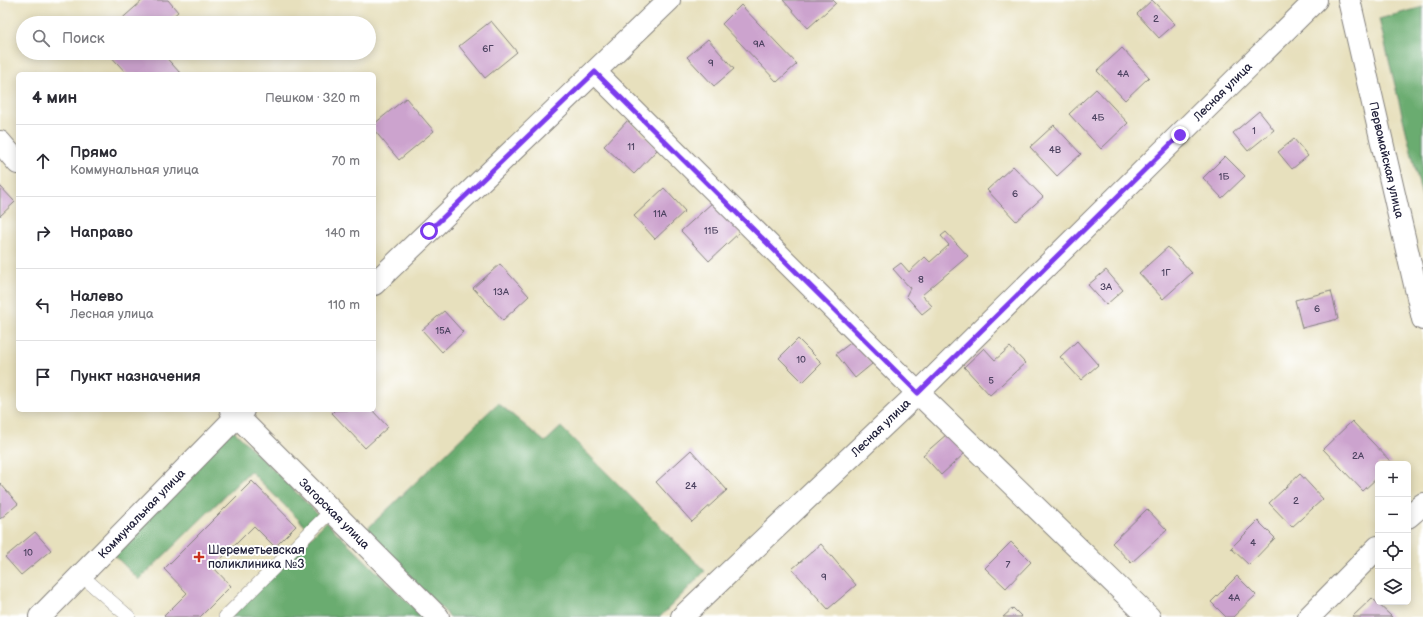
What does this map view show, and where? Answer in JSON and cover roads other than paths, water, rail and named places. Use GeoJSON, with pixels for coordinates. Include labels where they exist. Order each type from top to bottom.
{"type":"FeatureCollection","features":[{"type":"Feature","properties":{"kind":"street"},"geometry":{"type":"LineString","coordinates":[[376,282],[669,0]]}},
{"type":"Feature","properties":{"kind":"street","name":"Лесная улица"},"geometry":{"type":"LineString","coordinates":[[682,617],[918,393],[1316,0]]}},
{"type":"Feature","properties":{"kind":"street","name":"Первомайская улица"},"geometry":{"type":"LineString","coordinates":[[1349,0],[1423,319]]}},
{"type":"Feature","properties":{"kind":"street"},"geometry":{"type":"LineString","coordinates":[[595,72],[918,393],[1149,617]]}},
{"type":"Feature","properties":{"kind":"street"},"geometry":{"type":"LineString","coordinates":[[0,142],[16,161]]}},
{"type":"Feature","properties":{"kind":"street","name":"Загорская улица"},"geometry":{"type":"LineString","coordinates":[[237,412],[331,511],[438,617]]}},
{"type":"Feature","properties":{"kind":"street","name":"Коммунальная улица"},"geometry":{"type":"LineString","coordinates":[[40,617],[82,576],[237,412]]}},
{"type":"Feature","properties":{"kind":"street"},"geometry":{"type":"LineString","coordinates":[[1411,514],[1423,504]]}},
{"type":"Feature","properties":{"kind":"street"},"geometry":{"type":"LineString","coordinates":[[1309,617],[1375,550]]}},
{"type":"Feature","properties":{"kind":"lane"},"geometry":{"type":"LineString","coordinates":[[225,617],[331,511]]}},
{"type":"Feature","properties":{"kind":"lane"},"geometry":{"type":"LineString","coordinates":[[82,576],[129,617]]}},
{"type":"Feature","properties":{"kind":"place","name":"Шереметьевская поликлиника №3"},"geometry":{"type":"Point","coordinates":[199,557]}}]}
